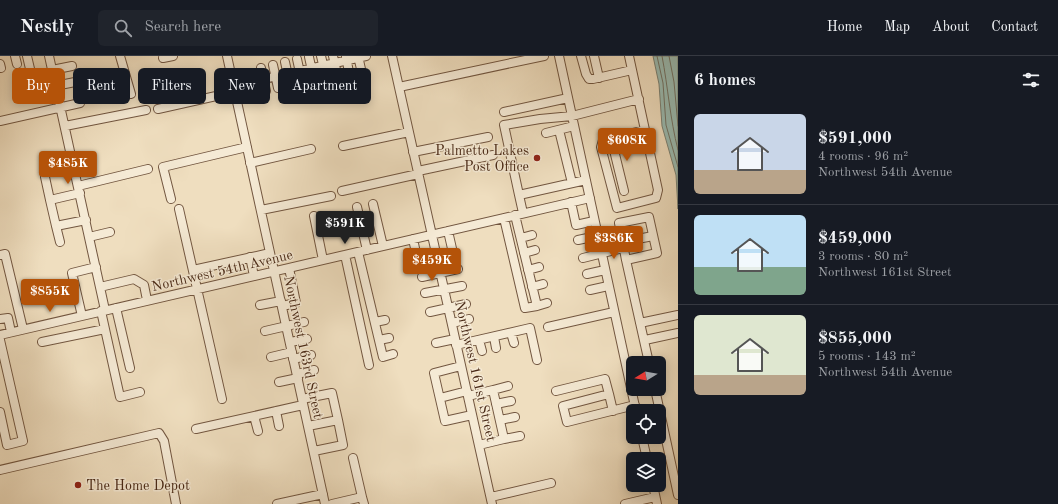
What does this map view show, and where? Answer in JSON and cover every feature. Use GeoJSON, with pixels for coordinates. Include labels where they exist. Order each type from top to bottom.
{"type":"FeatureCollection","features":[{"type":"Feature","properties":{"kind":"street"},"geometry":{"type":"LineString","coordinates":[[27,56],[30,68]]}},
{"type":"Feature","properties":{"kind":"street"},"geometry":{"type":"LineString","coordinates":[[49,56],[52,68]]}},
{"type":"Feature","properties":{"kind":"street"},"geometry":{"type":"LineString","coordinates":[[120,56],[131,94]]}},
{"type":"Feature","properties":{"kind":"street"},"geometry":{"type":"LineString","coordinates":[[163,58],[173,56]]}},
{"type":"Feature","properties":{"kind":"street","name":"Northwest 163rd Street"},"geometry":{"type":"LineString","coordinates":[[227,56],[230,68]]}},
{"type":"Feature","properties":{"kind":"street"},"geometry":{"type":"LineString","coordinates":[[321,56],[323,66]]}},
{"type":"Feature","properties":{"kind":"street","name":"Northwest 161st Street"},"geometry":{"type":"LineString","coordinates":[[392,56],[491,501]]}},
{"type":"Feature","properties":{"kind":"street"},"geometry":{"type":"LineString","coordinates":[[399,87],[544,56]]}},
{"type":"Feature","properties":{"kind":"street"},"geometry":{"type":"LineString","coordinates":[[559,56],[634,404]]}},
{"type":"Feature","properties":{"kind":"street"},"geometry":{"type":"LineString","coordinates":[[581,56],[587,77],[593,79],[632,70]]}},
{"type":"Feature","properties":{"kind":"street"},"geometry":{"type":"LineString","coordinates":[[594,56],[599,78]]}},
{"type":"Feature","properties":{"kind":"street"},"geometry":{"type":"LineString","coordinates":[[629,56],[658,190],[658,196],[656,198],[617,208],[601,147],[603,140],[645,130]]}},
{"type":"Feature","properties":{"kind":"street"},"geometry":{"type":"LineString","coordinates":[[309,57],[312,68],[323,66],[334,60],[360,57],[361,68]]}},
{"type":"Feature","properties":{"kind":"street"},"geometry":{"type":"LineString","coordinates":[[346,58],[348,68]]}},
{"type":"Feature","properties":{"kind":"street"},"geometry":{"type":"LineString","coordinates":[[297,59],[299,68]]}},
{"type":"Feature","properties":{"kind":"street"},"geometry":{"type":"LineString","coordinates":[[285,62],[286,68]]}},
{"type":"Feature","properties":{"kind":"street"},"geometry":{"type":"LineString","coordinates":[[273,65],[278,88]]}},
{"type":"Feature","properties":{"kind":"street"},"geometry":{"type":"LineString","coordinates":[[62,68],[72,66]]}},
{"type":"Feature","properties":{"kind":"street"},"geometry":{"type":"LineString","coordinates":[[270,78],[276,77]]}},
{"type":"Feature","properties":{"kind":"street"},"geometry":{"type":"LineString","coordinates":[[158,109],[214,94]]}},
{"type":"Feature","properties":{"kind":"street"},"geometry":{"type":"LineString","coordinates":[[504,112],[568,98]]}},
{"type":"Feature","properties":{"kind":"street"},"geometry":{"type":"LineString","coordinates":[[537,306],[521,238],[519,195],[504,126],[540,119],[572,116],[639,99]]}},
{"type":"Feature","properties":{"kind":"street"},"geometry":{"type":"LineString","coordinates":[[60,104],[96,267],[105,329],[120,397],[140,392]]}},
{"type":"Feature","properties":{"kind":"street"},"geometry":{"type":"LineString","coordinates":[[0,121],[75,104]]}},
{"type":"Feature","properties":{"kind":"street","name":"Northwest 163rd Street"},"geometry":{"type":"LineString","coordinates":[[237,104],[325,504]]}},
{"type":"Feature","properties":{"kind":"street"},"geometry":{"type":"LineString","coordinates":[[65,126],[146,110]]}},
{"type":"Feature","properties":{"kind":"street"},"geometry":{"type":"LineString","coordinates":[[546,133],[574,126]]}},
{"type":"Feature","properties":{"kind":"street"},"geometry":{"type":"LineString","coordinates":[[560,130],[572,183]]}},
{"type":"Feature","properties":{"kind":"street"},"geometry":{"type":"LineString","coordinates":[[343,146],[409,132]]}},
{"type":"Feature","properties":{"kind":"street"},"geometry":{"type":"LineString","coordinates":[[413,152],[488,137]]}},
{"type":"Feature","properties":{"kind":"street"},"geometry":{"type":"LineString","coordinates":[[611,138],[624,191]]}},
{"type":"Feature","properties":{"kind":"street"},"geometry":{"type":"LineString","coordinates":[[171,198],[163,167],[247,147]]}},
{"type":"Feature","properties":{"kind":"street"},"geometry":{"type":"LineString","coordinates":[[250,162],[311,149]]}},
{"type":"Feature","properties":{"kind":"street"},"geometry":{"type":"LineString","coordinates":[[342,190],[493,155]]}},
{"type":"Feature","properties":{"kind":"street"},"geometry":{"type":"LineString","coordinates":[[50,200],[148,169]]}},
{"type":"Feature","properties":{"kind":"street"},"geometry":{"type":"LineString","coordinates":[[45,177],[60,242]]}},
{"type":"Feature","properties":{"kind":"street"},"geometry":{"type":"LineString","coordinates":[[519,195],[586,180]]}},
{"type":"Feature","properties":{"kind":"street"},"geometry":{"type":"LineString","coordinates":[[261,210],[331,196]]}},
{"type":"Feature","properties":{"kind":"street","name":"Northwest 54th Avenue"},"geometry":{"type":"LineString","coordinates":[[0,335],[590,198]]}},
{"type":"Feature","properties":{"kind":"street"},"geometry":{"type":"LineString","coordinates":[[571,202],[576,225],[594,221]]}},
{"type":"Feature","properties":{"kind":"street"},"geometry":{"type":"LineString","coordinates":[[373,204],[383,246]]}},
{"type":"Feature","properties":{"kind":"street"},"geometry":{"type":"LineString","coordinates":[[357,207],[367,250]]}},
{"type":"Feature","properties":{"kind":"street"},"geometry":{"type":"LineString","coordinates":[[179,209],[222,398]]}},
{"type":"Feature","properties":{"kind":"street"},"geometry":{"type":"LineString","coordinates":[[314,216],[323,260]]}},
{"type":"Feature","properties":{"kind":"street"},"geometry":{"type":"LineString","coordinates":[[626,260],[657,253],[649,217],[618,223],[623,245],[626,260],[640,323],[645,340],[648,356]]}},
{"type":"Feature","properties":{"kind":"street"},"geometry":{"type":"LineString","coordinates":[[504,218],[525,308],[547,303]]}},
{"type":"Feature","properties":{"kind":"street"},"geometry":{"type":"LineString","coordinates":[[56,226],[86,220]]}},
{"type":"Feature","properties":{"kind":"street"},"geometry":{"type":"LineString","coordinates":[[448,231],[454,253]]}},
{"type":"Feature","properties":{"kind":"street"},"geometry":{"type":"LineString","coordinates":[[89,238],[110,232]]}},
{"type":"Feature","properties":{"kind":"street"},"geometry":{"type":"LineString","coordinates":[[521,238],[532,235]]}},
{"type":"Feature","properties":{"kind":"street"},"geometry":{"type":"LineString","coordinates":[[578,240],[597,236]]}},
{"type":"Feature","properties":{"kind":"street"},"geometry":{"type":"LineString","coordinates":[[583,258],[653,236]]}},
{"type":"Feature","properties":{"kind":"street"},"geometry":{"type":"LineString","coordinates":[[413,239],[418,262]]}},
{"type":"Feature","properties":{"kind":"street"},"geometry":{"type":"LineString","coordinates":[[524,253],[536,250]]}},
{"type":"Feature","properties":{"kind":"street"},"geometry":{"type":"LineString","coordinates":[[358,252],[383,357],[393,354]]}},
{"type":"Feature","properties":{"kind":"street"},"geometry":{"type":"LineString","coordinates":[[193,270],[270,253]]}},
{"type":"Feature","properties":{"kind":"street"},"geometry":{"type":"LineString","coordinates":[[0,255],[5,254],[23,329]]}},
{"type":"Feature","properties":{"kind":"street"},"geometry":{"type":"LineString","coordinates":[[344,255],[369,365]]}},
{"type":"Feature","properties":{"kind":"street"},"geometry":{"type":"LineString","coordinates":[[250,257],[254,276]]}},
{"type":"Feature","properties":{"kind":"street"},"geometry":{"type":"LineString","coordinates":[[82,316],[72,273],[96,267]]}},
{"type":"Feature","properties":{"kind":"street"},"geometry":{"type":"LineString","coordinates":[[528,270],[539,267]]}},
{"type":"Feature","properties":{"kind":"street"},"geometry":{"type":"LineString","coordinates":[[260,306],[296,303],[289,268]]}},
{"type":"Feature","properties":{"kind":"street"},"geometry":{"type":"LineString","coordinates":[[422,277],[458,269]]}},
{"type":"Feature","properties":{"kind":"street"},"geometry":{"type":"LineString","coordinates":[[587,274],[605,270]]}},
{"type":"Feature","properties":{"kind":"street"},"geometry":{"type":"LineString","coordinates":[[100,287],[134,279],[144,285],[147,300]]}},
{"type":"Feature","properties":{"kind":"street"},"geometry":{"type":"LineString","coordinates":[[532,287],[543,284]]}},
{"type":"Feature","properties":{"kind":"street"},"geometry":{"type":"LineString","coordinates":[[425,293],[462,286]]}},
{"type":"Feature","properties":{"kind":"street"},"geometry":{"type":"LineString","coordinates":[[590,290],[608,286]]}},
{"type":"Feature","properties":{"kind":"street"},"geometry":{"type":"LineString","coordinates":[[430,312],[466,304]]}},
{"type":"Feature","properties":{"kind":"street"},"geometry":{"type":"LineString","coordinates":[[116,308],[130,368]]}},
{"type":"Feature","properties":{"kind":"street"},"geometry":{"type":"LineString","coordinates":[[548,327],[614,312]]}},
{"type":"Feature","properties":{"kind":"street"},"geometry":{"type":"LineString","coordinates":[[640,323],[678,315]]}},
{"type":"Feature","properties":{"kind":"street"},"geometry":{"type":"LineString","coordinates":[[0,319],[8,318],[11,332]]}},
{"type":"Feature","properties":{"kind":"street"},"geometry":{"type":"LineString","coordinates":[[452,323],[469,319]]}},
{"type":"Feature","properties":{"kind":"street"},"geometry":{"type":"LineString","coordinates":[[375,322],[385,320]]}},
{"type":"Feature","properties":{"kind":"street"},"geometry":{"type":"LineString","coordinates":[[265,331],[304,322]]}},
{"type":"Feature","properties":{"kind":"street"},"geometry":{"type":"LineString","coordinates":[[436,343],[479,340],[530,328],[537,360]]}},
{"type":"Feature","properties":{"kind":"street"},"geometry":{"type":"LineString","coordinates":[[42,342],[105,329]]}},
{"type":"Feature","properties":{"kind":"street"},"geometry":{"type":"LineString","coordinates":[[511,333],[514,344]]}},
{"type":"Feature","properties":{"kind":"street"},"geometry":{"type":"LineString","coordinates":[[645,340],[678,333]]}},
{"type":"Feature","properties":{"kind":"street"},"geometry":{"type":"LineString","coordinates":[[494,336],[496,348]]}},
{"type":"Feature","properties":{"kind":"street"},"geometry":{"type":"LineString","coordinates":[[379,340],[389,338]]}},
{"type":"Feature","properties":{"kind":"street"},"geometry":{"type":"LineString","coordinates":[[290,342],[307,339]]}},
{"type":"Feature","properties":{"kind":"street"},"geometry":{"type":"LineString","coordinates":[[0,340],[23,441],[7,445],[0,412]]}},
{"type":"Feature","properties":{"kind":"street"},"geometry":{"type":"LineString","coordinates":[[479,340],[482,351]]}},
{"type":"Feature","properties":{"kind":"street"},"geometry":{"type":"LineString","coordinates":[[271,357],[311,355]]}},
{"type":"Feature","properties":{"kind":"street"},"geometry":{"type":"LineString","coordinates":[[461,366],[434,373],[445,422],[472,415]]}},
{"type":"Feature","properties":{"kind":"street"},"geometry":{"type":"LineString","coordinates":[[279,382],[314,370]]}},
{"type":"Feature","properties":{"kind":"street"},"geometry":{"type":"LineString","coordinates":[[556,391],[605,379],[613,410]]}},
{"type":"Feature","properties":{"kind":"street"},"geometry":{"type":"LineString","coordinates":[[440,398],[493,390],[508,386]]}},
{"type":"Feature","properties":{"kind":"street"},"geometry":{"type":"LineString","coordinates":[[493,390],[504,439]]}},
{"type":"Feature","properties":{"kind":"street"},"geometry":{"type":"LineString","coordinates":[[196,429],[276,411],[332,393],[343,445],[314,451]]}},
{"type":"Feature","properties":{"kind":"street"},"geometry":{"type":"LineString","coordinates":[[609,394],[563,406],[567,422],[613,410],[626,409]]}},
{"type":"Feature","properties":{"kind":"street"},"geometry":{"type":"LineString","coordinates":[[657,396],[678,495]]}},
{"type":"Feature","properties":{"kind":"street"},"geometry":{"type":"LineString","coordinates":[[496,404],[511,401]]}},
{"type":"Feature","properties":{"kind":"street"},"geometry":{"type":"LineString","coordinates":[[276,411],[279,426]]}},
{"type":"Feature","properties":{"kind":"street"},"geometry":{"type":"LineString","coordinates":[[254,416],[258,431]]}},
{"type":"Feature","properties":{"kind":"street"},"geometry":{"type":"LineString","coordinates":[[500,420],[515,417]]}},
{"type":"Feature","properties":{"kind":"street"},"geometry":{"type":"LineString","coordinates":[[308,426],[338,420]]}},
{"type":"Feature","properties":{"kind":"street"},"geometry":{"type":"LineString","coordinates":[[0,470],[158,433],[164,441],[176,504]]}},
{"type":"Feature","properties":{"kind":"street"},"geometry":{"type":"LineString","coordinates":[[479,445],[520,436]]}},
{"type":"Feature","properties":{"kind":"street"},"geometry":{"type":"LineString","coordinates":[[332,504],[363,501],[353,458]]}},
{"type":"Feature","properties":{"kind":"street"},"geometry":{"type":"LineString","coordinates":[[491,501],[551,483]]}},
{"type":"Feature","properties":{"kind":"street"},"geometry":{"type":"LineString","coordinates":[[277,504],[323,494]]}},
{"type":"Feature","properties":{"kind":"street"},"geometry":{"type":"LineString","coordinates":[[625,504],[656,501]]}},
{"type":"Feature","properties":{"kind":"water"},"geometry":{"type":"Polygon","coordinates":[[[653,56],[678,56],[678,209],[676,175],[662,126],[659,84],[653,56]]]}},
{"type":"Feature","properties":{"kind":"place","name":"Palmetto Lakes Post Office"},"geometry":{"type":"Point","coordinates":[537,158]}},
{"type":"Feature","properties":{"kind":"place","name":"The Home Depot"},"geometry":{"type":"Point","coordinates":[78,485]}}]}
